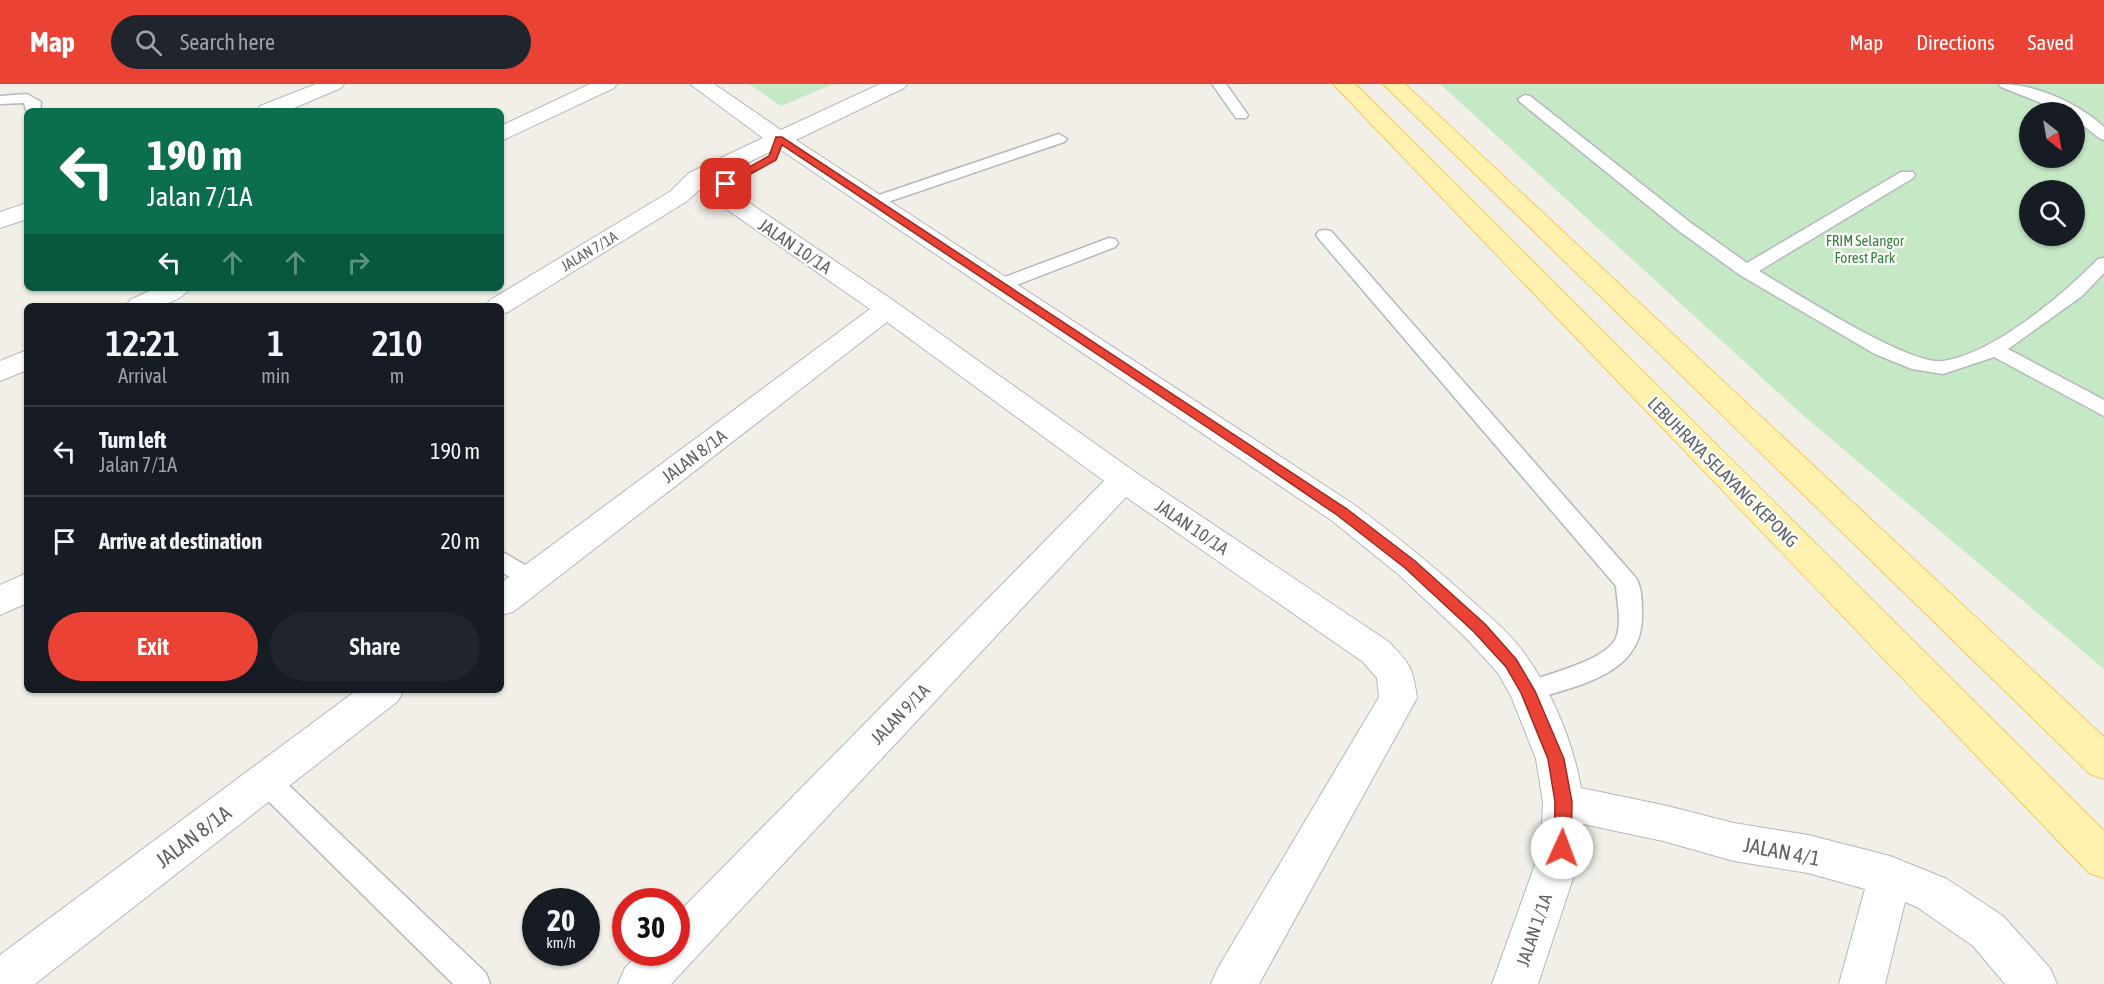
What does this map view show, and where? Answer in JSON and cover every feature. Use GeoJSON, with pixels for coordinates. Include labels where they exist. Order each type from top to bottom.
{"type":"FeatureCollection","features":[{"type":"Feature","properties":{"kind":"main road","name":"LEBUHRAYA SELAYANG KEPONG"},"geometry":{"type":"LineString","coordinates":[[1343,84],[2104,859]]}},
{"type":"Feature","properties":{"kind":"main road"},"geometry":{"type":"LineString","coordinates":[[1393,84],[2104,762]]}},
{"type":"Feature","properties":{"kind":"street"},"geometry":{"type":"LineString","coordinates":[[275,108],[334,84]]}},
{"type":"Feature","properties":{"kind":"street"},"geometry":{"type":"LineString","coordinates":[[504,133],[607,84]]}},
{"type":"Feature","properties":{"kind":"street","name":"JALAN 1/1A"},"geometry":{"type":"LineString","coordinates":[[700,84],[873,202],[1342,512],[1410,565],[1479,628],[1511,663],[1528,691],[1556,759],[1563,802],[1562,848],[1515,984]]}},
{"type":"Feature","properties":{"kind":"street"},"geometry":{"type":"LineString","coordinates":[[779,139],[897,84]]}},
{"type":"Feature","properties":{"kind":"street","name":"JALAN 7/1A"},"geometry":{"type":"LineString","coordinates":[[504,303],[697,188],[773,158],[779,139]]}},
{"type":"Feature","properties":{"kind":"street","name":"JALAN 10/1A"},"geometry":{"type":"LineString","coordinates":[[697,188],[886,309],[1124,480],[1376,652],[1395,673],[1398,698],[1234,984]]}},
{"type":"Feature","properties":{"kind":"street"},"geometry":{"type":"LineString","coordinates":[[0,221],[24,211]]}},
{"type":"Feature","properties":{"kind":"street"},"geometry":{"type":"LineString","coordinates":[[145,303],[171,291]]}},
{"type":"Feature","properties":{"kind":"street","name":"JALAN 8/1A"},"geometry":{"type":"LineString","coordinates":[[504,600],[886,309]]}},
{"type":"Feature","properties":{"kind":"street"},"geometry":{"type":"LineString","coordinates":[[0,372],[24,360]]}},
{"type":"Feature","properties":{"kind":"street","name":"JALAN 9/1A"},"geometry":{"type":"LineString","coordinates":[[690,932],[1124,480]]}},
{"type":"Feature","properties":{"kind":"street"},"geometry":{"type":"LineString","coordinates":[[0,602],[24,588]]}},
{"type":"Feature","properties":{"kind":"street","name":"JALAN 8/1A"},"geometry":{"type":"LineString","coordinates":[[0,982],[382,693]]}},
{"type":"Feature","properties":{"kind":"street","name":"JALAN 4/1"},"geometry":{"type":"LineString","coordinates":[[1563,802],[1663,823],[1734,842],[1808,854],[1890,876],[1932,893],[1988,931],[2034,984]]}},
{"type":"Feature","properties":{"kind":"street"},"geometry":{"type":"LineString","coordinates":[[1862,984],[1890,876]]}},
{"type":"Feature","properties":{"kind":"street"},"geometry":{"type":"LineString","coordinates":[[641,984],[658,966]]}},
{"type":"Feature","properties":{"kind":"lane"},"geometry":{"type":"LineString","coordinates":[[1219,84],[1241,115]]}},
{"type":"Feature","properties":{"kind":"lane"},"geometry":{"type":"LineString","coordinates":[[2006,84],[2062,105],[2083,117],[2104,135]]}},
{"type":"Feature","properties":{"kind":"lane"},"geometry":{"type":"LineString","coordinates":[[0,100],[27,98],[34,102],[33,108]]}},
{"type":"Feature","properties":{"kind":"lane"},"geometry":{"type":"LineString","coordinates":[[1524,99],[1685,227],[1746,271],[1882,350],[1919,365],[1943,368],[1995,350],[2076,292],[2104,263]]}},
{"type":"Feature","properties":{"kind":"lane"},"geometry":{"type":"LineString","coordinates":[[873,202],[1059,139]]}},
{"type":"Feature","properties":{"kind":"lane"},"geometry":{"type":"LineString","coordinates":[[1746,271],[1907,175]]}},
{"type":"Feature","properties":{"kind":"lane"},"geometry":{"type":"LineString","coordinates":[[1325,235],[1628,584],[1630,622],[1624,645],[1606,662],[1528,691]]}},
{"type":"Feature","properties":{"kind":"lane"},"geometry":{"type":"LineString","coordinates":[[1000,285],[1109,243]]}},
{"type":"Feature","properties":{"kind":"lane"},"geometry":{"type":"LineString","coordinates":[[1995,350],[2104,409]]}},
{"type":"Feature","properties":{"kind":"lane"},"geometry":{"type":"LineString","coordinates":[[504,562],[531,579]]}},
{"type":"Feature","properties":{"kind":"lane"},"geometry":{"type":"LineString","coordinates":[[266,781],[475,984]]}},
{"type":"Feature","properties":{"kind":"green space"},"geometry":{"type":"Polygon","coordinates":[[[749,84],[833,84],[781,106],[749,84]]]}},
{"type":"Feature","properties":{"kind":"green space","name":"FRIM Selangor Forest Park"},"geometry":{"type":"Polygon","coordinates":[[[1440,84],[2104,84],[2104,669],[1805,417],[1440,84]]]}},
{"type":"Feature","properties":{"kind":"route"},"geometry":{"type":"LineString","coordinates":[[726,184],[773,158],[779,139],[1257,454],[1342,512],[1410,565],[1479,628],[1511,663],[1528,691],[1556,759],[1563,802],[1562,848]]}}]}
